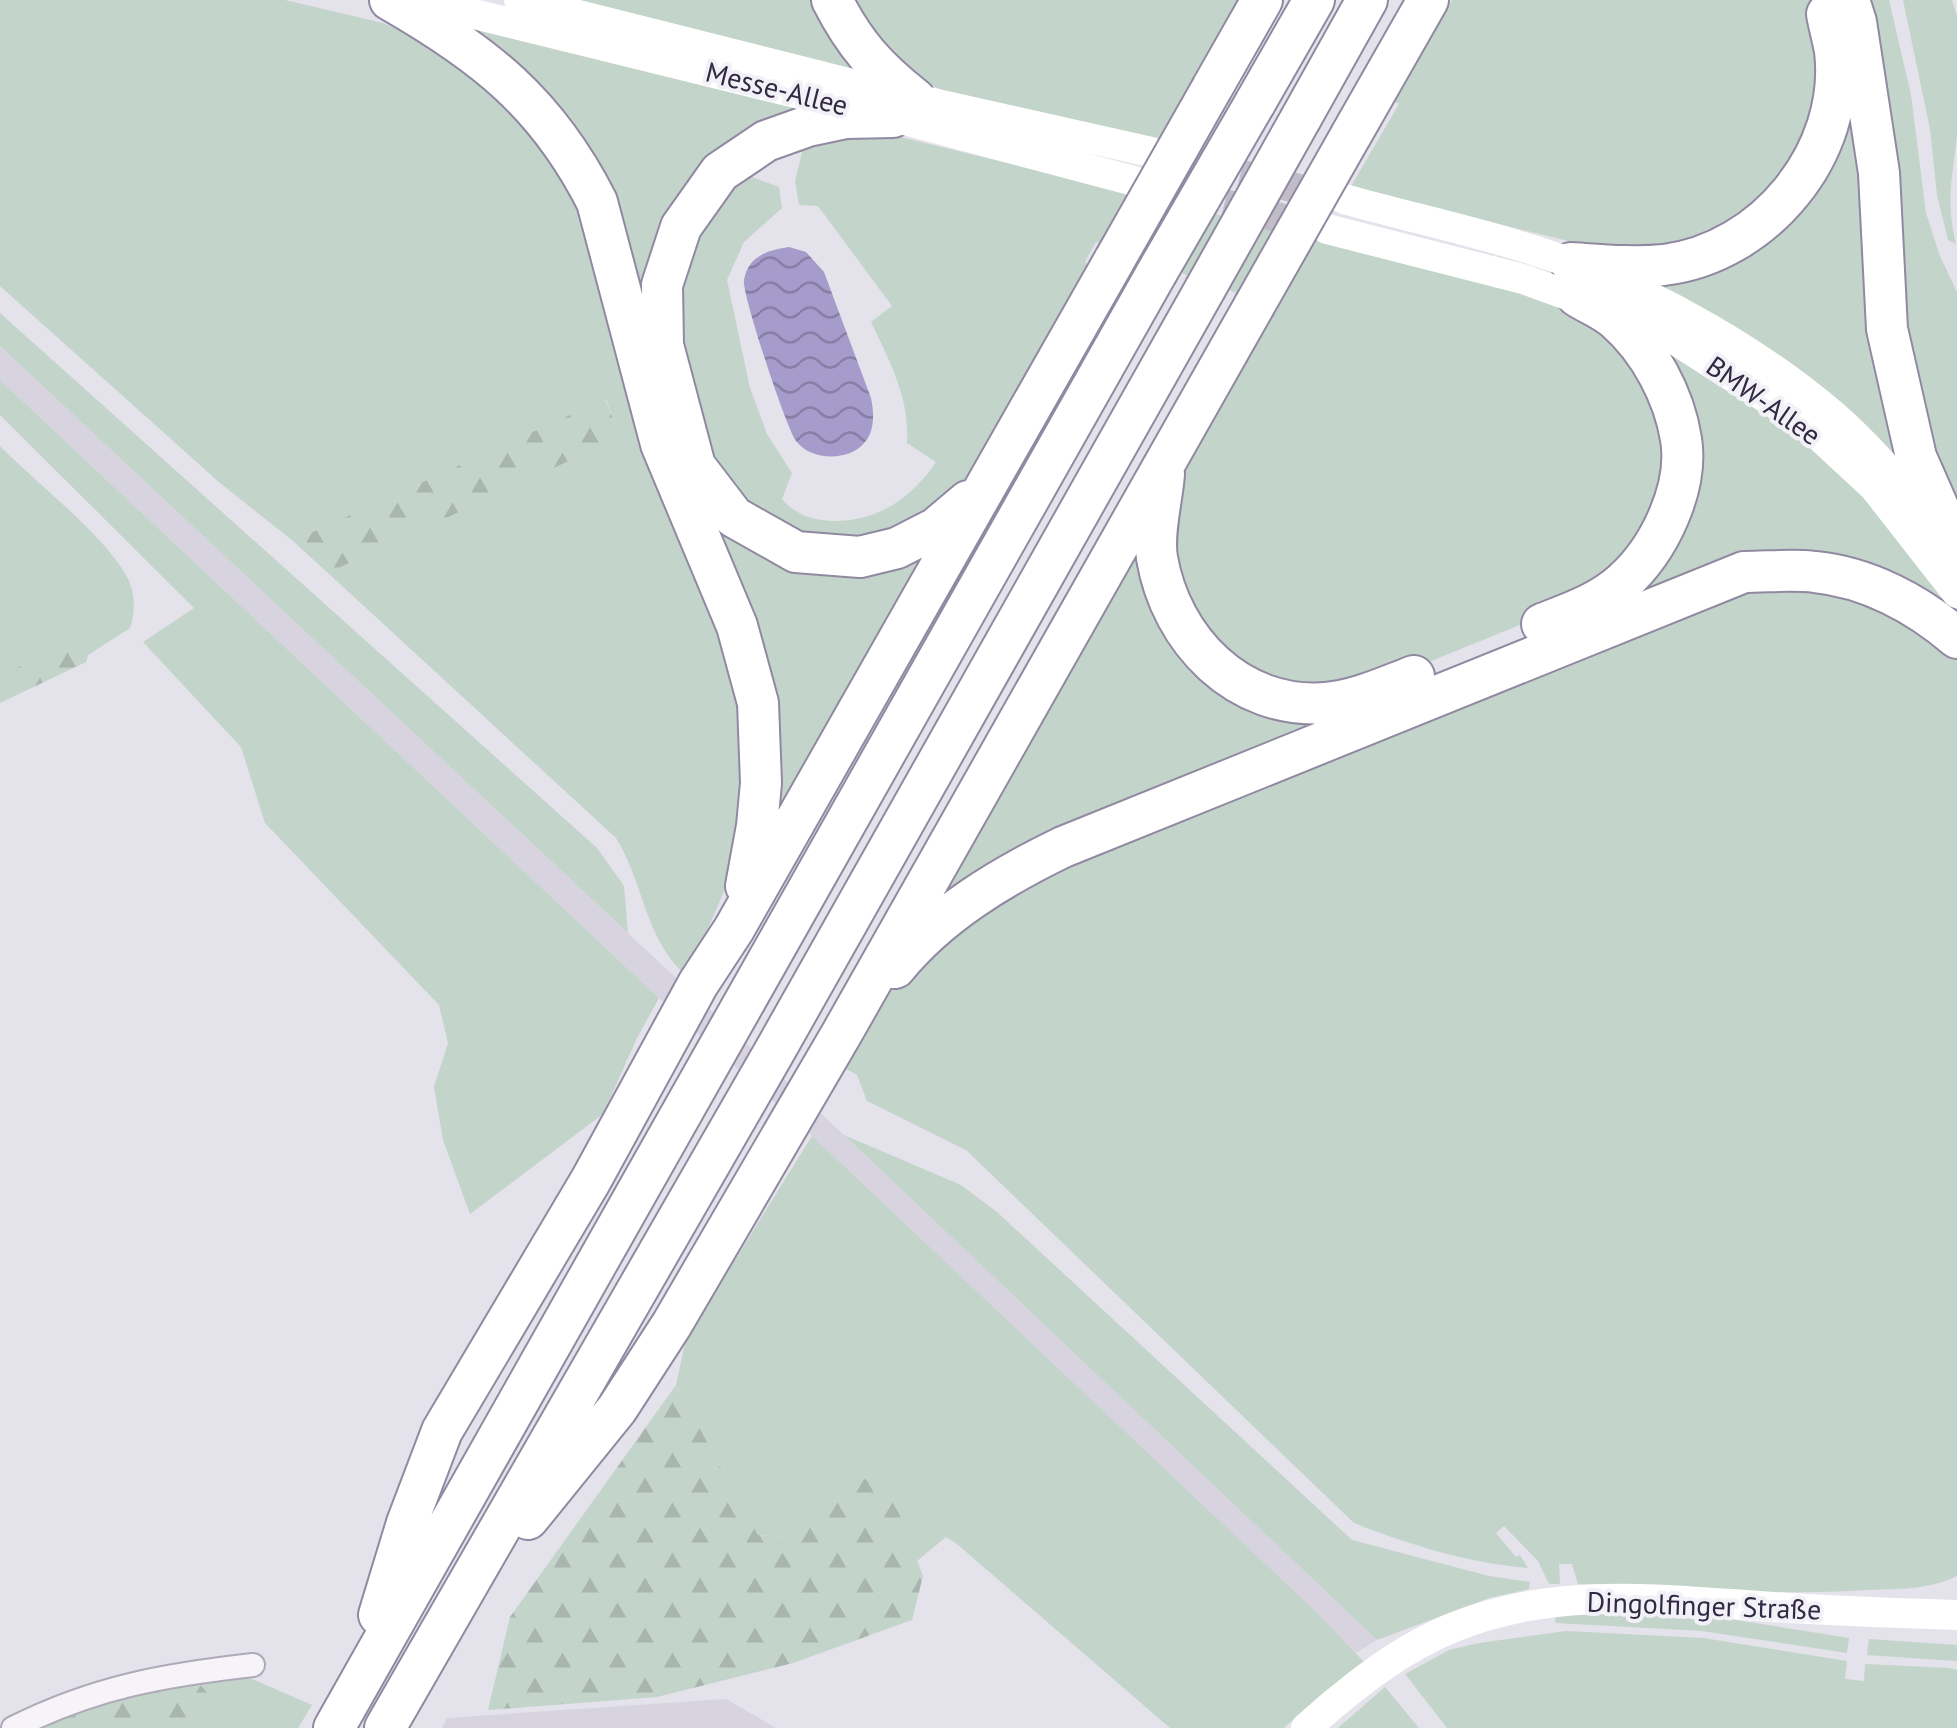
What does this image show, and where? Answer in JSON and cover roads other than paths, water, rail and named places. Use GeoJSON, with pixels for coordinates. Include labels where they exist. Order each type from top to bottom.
{"type":"FeatureCollection","features":[{"type":"Feature","properties":{"kind":"highway"},"geometry":{"type":"LineString","coordinates":[[390,0],[468,46],[532,104],[578,164],[596,202],[661,444],[737,626],[758,704],[761,783],[757,826],[734,929]]}},
{"type":"Feature","properties":{"kind":"highway"},"geometry":{"type":"LineString","coordinates":[[832,0],[852,40],[892,80],[904,108],[808,126],[766,142],[720,172],[682,227],[662,285],[662,345],[695,466],[734,517],[796,552],[860,557],[897,548],[936,528],[992,476]]}},
{"type":"Feature","properties":{"kind":"highway"},"geometry":{"type":"LineString","coordinates":[[355,1691],[407,1524],[442,1431],[591,1180],[698,984],[734,929],[1262,0]]}},
{"type":"Feature","properties":{"kind":"highway"},"geometry":{"type":"LineString","coordinates":[[334,1728],[1314,0]]}},
{"type":"Feature","properties":{"kind":"highway"},"geometry":{"type":"LineString","coordinates":[[384,1728],[773,1054],[1368,0]]}},
{"type":"Feature","properties":{"kind":"highway"},"geometry":{"type":"LineString","coordinates":[[460,1600],[616,1409],[672,1324],[1428,0]]}},
{"type":"Feature","properties":{"kind":"highway"},"geometry":{"type":"LineString","coordinates":[[1574,280],[1704,256],[1739,238],[1793,193],[1825,131],[1834,92],[1835,54],[1824,0]]}},
{"type":"Feature","properties":{"kind":"highway"},"geometry":{"type":"LineString","coordinates":[[1850,0],[1879,173],[1887,330],[1916,457],[1957,550]]}},
{"type":"Feature","properties":{"kind":"highway"},"geometry":{"type":"LineString","coordinates":[[1166,460],[1156,556],[1175,618],[1196,648],[1220,672],[1274,698],[1324,703],[1364,696],[1588,605],[1622,583],[1654,548],[1680,483],[1681,439],[1659,372],[1616,319],[1574,280]]}},
{"type":"Feature","properties":{"kind":"highway"},"geometry":{"type":"LineString","coordinates":[[842,1032],[919,938],[1010,872],[1063,847],[1744,572],[1817,572],[1882,589],[1911,604],[1957,638]]}},
{"type":"Feature","properties":{"kind":"main road","name":"Messe-Allee"},"geometry":{"type":"LineString","coordinates":[[418,0],[904,108],[1150,152]]}},
{"type":"Feature","properties":{"kind":"main road","name":"Messe-Allee"},"geometry":{"type":"LineString","coordinates":[[519,0],[904,108],[1134,182]]}},
{"type":"Feature","properties":{"kind":"main road"},"geometry":{"type":"LineString","coordinates":[[1344,200],[1574,280]]}},
{"type":"Feature","properties":{"kind":"main road"},"geometry":{"type":"LineString","coordinates":[[1326,229],[1523,278],[1574,280]]}},
{"type":"Feature","properties":{"kind":"main road","name":"BMW-Allee"},"geometry":{"type":"LineString","coordinates":[[1574,280],[1629,288],[1744,348],[1833,415],[1901,484],[1957,550]]}},
{"type":"Feature","properties":{"kind":"main road","name":"BMW-Allee"},"geometry":{"type":"LineString","coordinates":[[1574,280],[1804,423],[1874,486],[1957,593]]}},
{"type":"Feature","properties":{"kind":"main road"},"geometry":{"type":"LineString","coordinates":[[1920,1614],[1957,1588]]}},
{"type":"Feature","properties":{"kind":"main road","name":"Dingolfinger Straße"},"geometry":{"type":"LineString","coordinates":[[1306,1728],[1379,1669],[1429,1638],[1526,1605],[1598,1598],[1664,1599],[1957,1615]]}},
{"type":"Feature","properties":{"kind":"street"},"geometry":{"type":"LineString","coordinates":[[13,1728],[105,1690],[164,1675],[253,1665]]}},
{"type":"Feature","properties":{"kind":"water"},"geometry":{"type":"Polygon","coordinates":[[[789,247],[806,252],[824,272],[871,398],[871,432],[858,449],[840,456],[811,452],[796,441],[745,290],[746,272],[754,260],[789,247]]]}},
{"type":"Feature","properties":{"kind":"tunnel"},"geometry":{"type":"LineString","coordinates":[[1153,153],[1336,198]]}},
{"type":"Feature","properties":{"kind":"tunnel"},"geometry":{"type":"LineString","coordinates":[[1137,182],[1320,228]]}}]}
